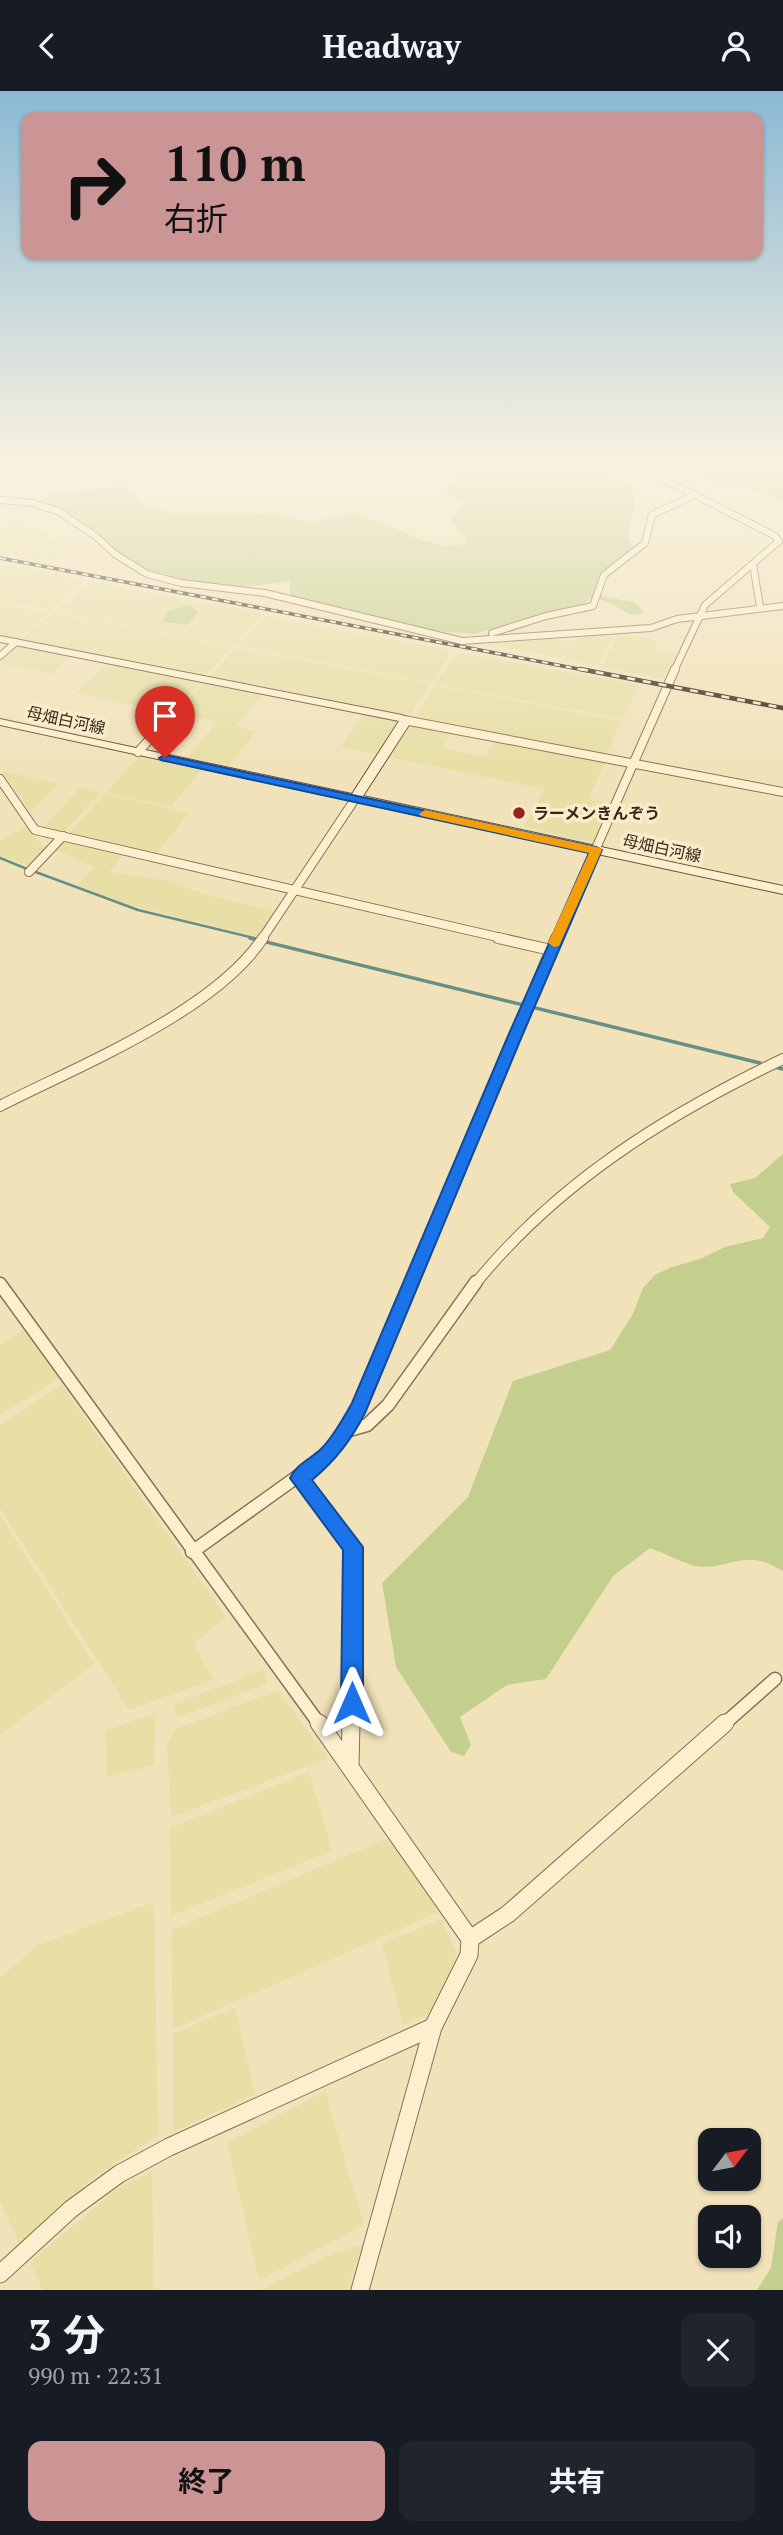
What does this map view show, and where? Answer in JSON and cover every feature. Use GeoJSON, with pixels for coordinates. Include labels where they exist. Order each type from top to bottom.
{"type":"FeatureCollection","features":[{"type":"Feature","properties":{"kind":"main road"},"geometry":{"type":"LineString","coordinates":[[0,639],[385,714],[404,720],[404,725],[355,799]]}},
{"type":"Feature","properties":{"kind":"main road","name":"母畑白河線"},"geometry":{"type":"LineString","coordinates":[[0,722],[783,890]]}},
{"type":"Feature","properties":{"kind":"street"},"geometry":{"type":"LineString","coordinates":[[129,563],[147,574],[181,583],[265,593],[462,641],[651,628],[677,619],[783,606]]}},
{"type":"Feature","properties":{"kind":"street"},"geometry":{"type":"LineString","coordinates":[[475,639],[546,616],[593,606],[600,595],[601,580],[619,563]]}},
{"type":"Feature","properties":{"kind":"street"},"geometry":{"type":"LineString","coordinates":[[192,1552],[299,1478],[328,1454],[346,1431],[359,1407],[530,1006],[551,950],[704,604],[753,564],[760,607]]}},
{"type":"Feature","properties":{"kind":"street"},"geometry":{"type":"LineString","coordinates":[[457,649],[462,641]]}},
{"type":"Feature","properties":{"kind":"street"},"geometry":{"type":"LineString","coordinates":[[0,656],[16,642]]}},
{"type":"Feature","properties":{"kind":"street"},"geometry":{"type":"LineString","coordinates":[[404,720],[783,792]]}},
{"type":"Feature","properties":{"kind":"street"},"geometry":{"type":"LineString","coordinates":[[138,752],[160,728]]}},
{"type":"Feature","properties":{"kind":"street"},"geometry":{"type":"LineString","coordinates":[[0,779],[33,828],[551,950]]}},
{"type":"Feature","properties":{"kind":"street"},"geometry":{"type":"LineString","coordinates":[[0,1106],[183,1011],[206,995],[251,956],[355,799]]}},
{"type":"Feature","properties":{"kind":"street"},"geometry":{"type":"LineString","coordinates":[[29,872],[63,836]]}},
{"type":"Feature","properties":{"kind":"street"},"geometry":{"type":"LineString","coordinates":[[346,1431],[368,1425],[386,1407],[454,1309],[495,1257],[592,1169],[678,1111],[783,1059]]}},
{"type":"Feature","properties":{"kind":"street"},"geometry":{"type":"LineString","coordinates":[[0,1285],[350,1766],[470,1940],[469,1955],[432,2027],[360,2290]]}},
{"type":"Feature","properties":{"kind":"street"},"geometry":{"type":"LineString","coordinates":[[299,1478],[353,1547],[350,1766]]}},
{"type":"Feature","properties":{"kind":"street"},"geometry":{"type":"LineString","coordinates":[[470,1940],[508,1914],[775,1678]]}},
{"type":"Feature","properties":{"kind":"street"},"geometry":{"type":"LineString","coordinates":[[0,2274],[71,2209],[119,2174],[181,2141],[432,2027]]}},
{"type":"Feature","properties":{"kind":"shaded area"},"geometry":{"type":"Polygon","coordinates":[[[0,564],[86,580],[51,610],[0,601],[0,564]]]}},
{"type":"Feature","properties":{"kind":"shaded area"},"geometry":{"type":"Polygon","coordinates":[[[91,582],[263,613],[234,646],[55,612],[91,582]]]}},
{"type":"Feature","properties":{"kind":"shaded area"},"geometry":{"type":"Polygon","coordinates":[[[0,603],[48,613],[18,639],[0,635],[0,603]]]}},
{"type":"Feature","properties":{"kind":"shaded area"},"geometry":{"type":"Polygon","coordinates":[[[52,613],[232,647],[206,675],[22,639],[52,613]]]}},
{"type":"Feature","properties":{"kind":"shaded area"},"geometry":{"type":"Polygon","coordinates":[[[265,616],[449,650],[449,657],[431,683],[238,646],[265,616]]]}},
{"type":"Feature","properties":{"kind":"shaded area"},"geometry":{"type":"Polygon","coordinates":[[[594,633],[612,637],[598,665],[564,659],[578,635],[594,633]]]}},
{"type":"Feature","properties":{"kind":"shaded area"},"geometry":{"type":"Polygon","coordinates":[[[619,633],[658,641],[654,650],[675,654],[663,679],[601,667],[619,633]]]}},
{"type":"Feature","properties":{"kind":"shaded area"},"geometry":{"type":"Polygon","coordinates":[[[542,637],[573,641],[562,658],[498,646],[497,639],[542,637]]]}},
{"type":"Feature","properties":{"kind":"shaded area"},"geometry":{"type":"Polygon","coordinates":[[[17,646],[71,657],[51,674],[0,663],[0,660],[17,646]]]}},
{"type":"Feature","properties":{"kind":"shaded area"},"geometry":{"type":"Polygon","coordinates":[[[236,648],[430,684],[410,715],[210,676],[236,648]]]}},
{"type":"Feature","properties":{"kind":"shaded area"},"geometry":{"type":"Polygon","coordinates":[[[462,653],[638,685],[623,719],[435,684],[453,659],[462,653]]]}},
{"type":"Feature","properties":{"kind":"shaded area"},"geometry":{"type":"Polygon","coordinates":[[[108,663],[199,683],[172,713],[76,693],[108,663]]]}},
{"type":"Feature","properties":{"kind":"shaded area"},"geometry":{"type":"Polygon","coordinates":[[[204,683],[262,695],[236,726],[256,731],[228,766],[188,757],[217,722],[177,713],[204,683]]]}},
{"type":"Feature","properties":{"kind":"shaded area"},"geometry":{"type":"Polygon","coordinates":[[[435,686],[621,721],[606,755],[415,716],[435,686]]]}},
{"type":"Feature","properties":{"kind":"shaded area"},"geometry":{"type":"Polygon","coordinates":[[[364,714],[398,720],[400,724],[380,755],[341,747],[364,714]]]}},
{"type":"Feature","properties":{"kind":"shaded area"},"geometry":{"type":"Polygon","coordinates":[[[414,721],[454,730],[442,748],[485,757],[497,738],[606,760],[588,799],[612,804],[594,843],[524,827],[544,789],[390,757],[414,721]]]}},
{"type":"Feature","properties":{"kind":"shaded area"},"geometry":{"type":"Polygon","coordinates":[[[139,756],[201,770],[171,807],[106,793],[139,756]]]}},
{"type":"Feature","properties":{"kind":"shaded area"},"geometry":{"type":"Polygon","coordinates":[[[3,773],[59,784],[31,812],[3,773]]]}},
{"type":"Feature","properties":{"kind":"shaded area"},"geometry":{"type":"Polygon","coordinates":[[[80,788],[100,793],[63,833],[43,828],[80,788]]]}},
{"type":"Feature","properties":{"kind":"shaded area"},"geometry":{"type":"Polygon","coordinates":[[[105,794],[189,813],[156,854],[69,834],[105,794]]]}},
{"type":"Feature","properties":{"kind":"shaded area"},"geometry":{"type":"Polygon","coordinates":[[[26,827],[48,848],[29,866],[0,855],[0,840],[26,827]]]}},
{"type":"Feature","properties":{"kind":"shaded area"},"geometry":{"type":"Polygon","coordinates":[[[64,840],[126,852],[109,872],[164,880],[204,894],[275,911],[257,937],[127,904],[77,885],[94,867],[56,850],[64,840]]]}},
{"type":"Feature","properties":{"kind":"shaded area"},"geometry":{"type":"Polygon","coordinates":[[[24,1330],[59,1378],[0,1415],[0,1345],[24,1330]]]}},
{"type":"Feature","properties":{"kind":"shaded area"},"geometry":{"type":"Polygon","coordinates":[[[62,1385],[226,1617],[193,1644],[214,1679],[129,1710],[0,1508],[0,1425],[62,1385]]]}},
{"type":"Feature","properties":{"kind":"shaded area"},"geometry":{"type":"Polygon","coordinates":[[[0,1515],[94,1664],[0,1735],[0,1515]]]}},
{"type":"Feature","properties":{"kind":"shaded area"},"geometry":{"type":"Polygon","coordinates":[[[264,1670],[267,1684],[177,1718],[174,1704],[264,1670]]]}},
{"type":"Feature","properties":{"kind":"shaded area"},"geometry":{"type":"Polygon","coordinates":[[[278,1691],[328,1758],[171,1817],[167,1744],[175,1729],[278,1691]]]}},
{"type":"Feature","properties":{"kind":"shaded area"},"geometry":{"type":"Polygon","coordinates":[[[155,1713],[154,1765],[107,1777],[106,1730],[155,1713]]]}},
{"type":"Feature","properties":{"kind":"shaded area"},"geometry":{"type":"Polygon","coordinates":[[[309,1772],[332,1851],[171,1916],[170,1828],[309,1772]]]}},
{"type":"Feature","properties":{"kind":"shaded area"},"geometry":{"type":"Polygon","coordinates":[[[389,1838],[421,1880],[437,1913],[173,2029],[171,1930],[389,1838]]]}},
{"type":"Feature","properties":{"kind":"shaded area"},"geometry":{"type":"Polygon","coordinates":[[[154,1902],[158,2135],[94,2177],[20,2245],[0,2202],[0,1978],[38,1945],[154,1902]]]}},
{"type":"Feature","properties":{"kind":"shaded area"},"geometry":{"type":"Polygon","coordinates":[[[441,1919],[457,1954],[435,2011],[403,2025],[382,1944],[441,1919]]]}},
{"type":"Feature","properties":{"kind":"shaded area"},"geometry":{"type":"Polygon","coordinates":[[[235,2008],[255,2094],[173,2132],[173,2034],[235,2008]]]}},
{"type":"Feature","properties":{"kind":"shaded area"},"geometry":{"type":"Polygon","coordinates":[[[325,2091],[364,2225],[259,2280],[227,2143],[325,2091]]]}},
{"type":"Feature","properties":{"kind":"shaded area"},"geometry":{"type":"Polygon","coordinates":[[[152,2172],[154,2290],[43,2290],[30,2262],[118,2188],[152,2172]]]}},
{"type":"Feature","properties":{"kind":"shaded area"},"geometry":{"type":"Polygon","coordinates":[[[363,2244],[347,2290],[261,2290],[334,2253],[363,2244]]]}},
{"type":"Feature","properties":{"kind":"green space"},"geometry":{"type":"Polygon","coordinates":[[[133,563],[625,563],[597,584],[595,595],[634,602],[644,612],[630,614],[608,602],[591,598],[567,616],[512,623],[474,634],[428,630],[290,597],[290,580],[252,586],[209,585],[167,577],[133,563]]]}},
{"type":"Feature","properties":{"kind":"green space"},"geometry":{"type":"Polygon","coordinates":[[[189,605],[199,612],[187,625],[163,622],[168,611],[189,605]]]}},
{"type":"Feature","properties":{"kind":"green space"},"geometry":{"type":"Polygon","coordinates":[[[783,1154],[783,1571],[770,1564],[751,1560],[703,1567],[650,1548],[613,1576],[546,1679],[507,1685],[460,1717],[471,1745],[464,1756],[451,1752],[396,1667],[382,1583],[468,1497],[513,1381],[610,1350],[633,1314],[643,1288],[655,1275],[725,1247],[763,1238],[770,1227],[733,1192],[730,1184],[755,1178],[783,1154]]]}},
{"type":"Feature","properties":{"kind":"green space"},"geometry":{"type":"Polygon","coordinates":[[[783,2218],[783,2290],[757,2290],[771,2268],[778,2222],[783,2218]]]}},
{"type":"Feature","properties":{"kind":"waterway"},"geometry":{"type":"LineString","coordinates":[[0,858],[27,869]]}},
{"type":"Feature","properties":{"kind":"waterway"},"geometry":{"type":"LineString","coordinates":[[33,871],[138,910],[258,939]]}},
{"type":"Feature","properties":{"kind":"waterway"},"geometry":{"type":"LineString","coordinates":[[250,938],[760,1063]]}},
{"type":"Feature","properties":{"kind":"waterway"},"geometry":{"type":"LineString","coordinates":[[778,1068],[783,1069]]}},
{"type":"Feature","properties":{"kind":"railway"},"geometry":{"type":"LineString","coordinates":[[24,563],[589,671]]}},
{"type":"Feature","properties":{"kind":"railway"},"geometry":{"type":"LineString","coordinates":[[580,669],[783,708]]}},
{"type":"Feature","properties":{"kind":"slow traffic"},"geometry":{"type":"LineString","coordinates":[[425,814],[596,850],[554,943]]}},
{"type":"Feature","properties":{"kind":"place","name":"ラーメンきんぞう"},"geometry":{"type":"Point","coordinates":[519,813]}},
{"type":"Feature","properties":{"kind":"route"},"geometry":{"type":"LineString","coordinates":[[165,758],[596,850],[551,950],[529,1009],[515,1036],[359,1407],[346,1431],[328,1454],[299,1478],[353,1547],[352,1703]]}}]}
